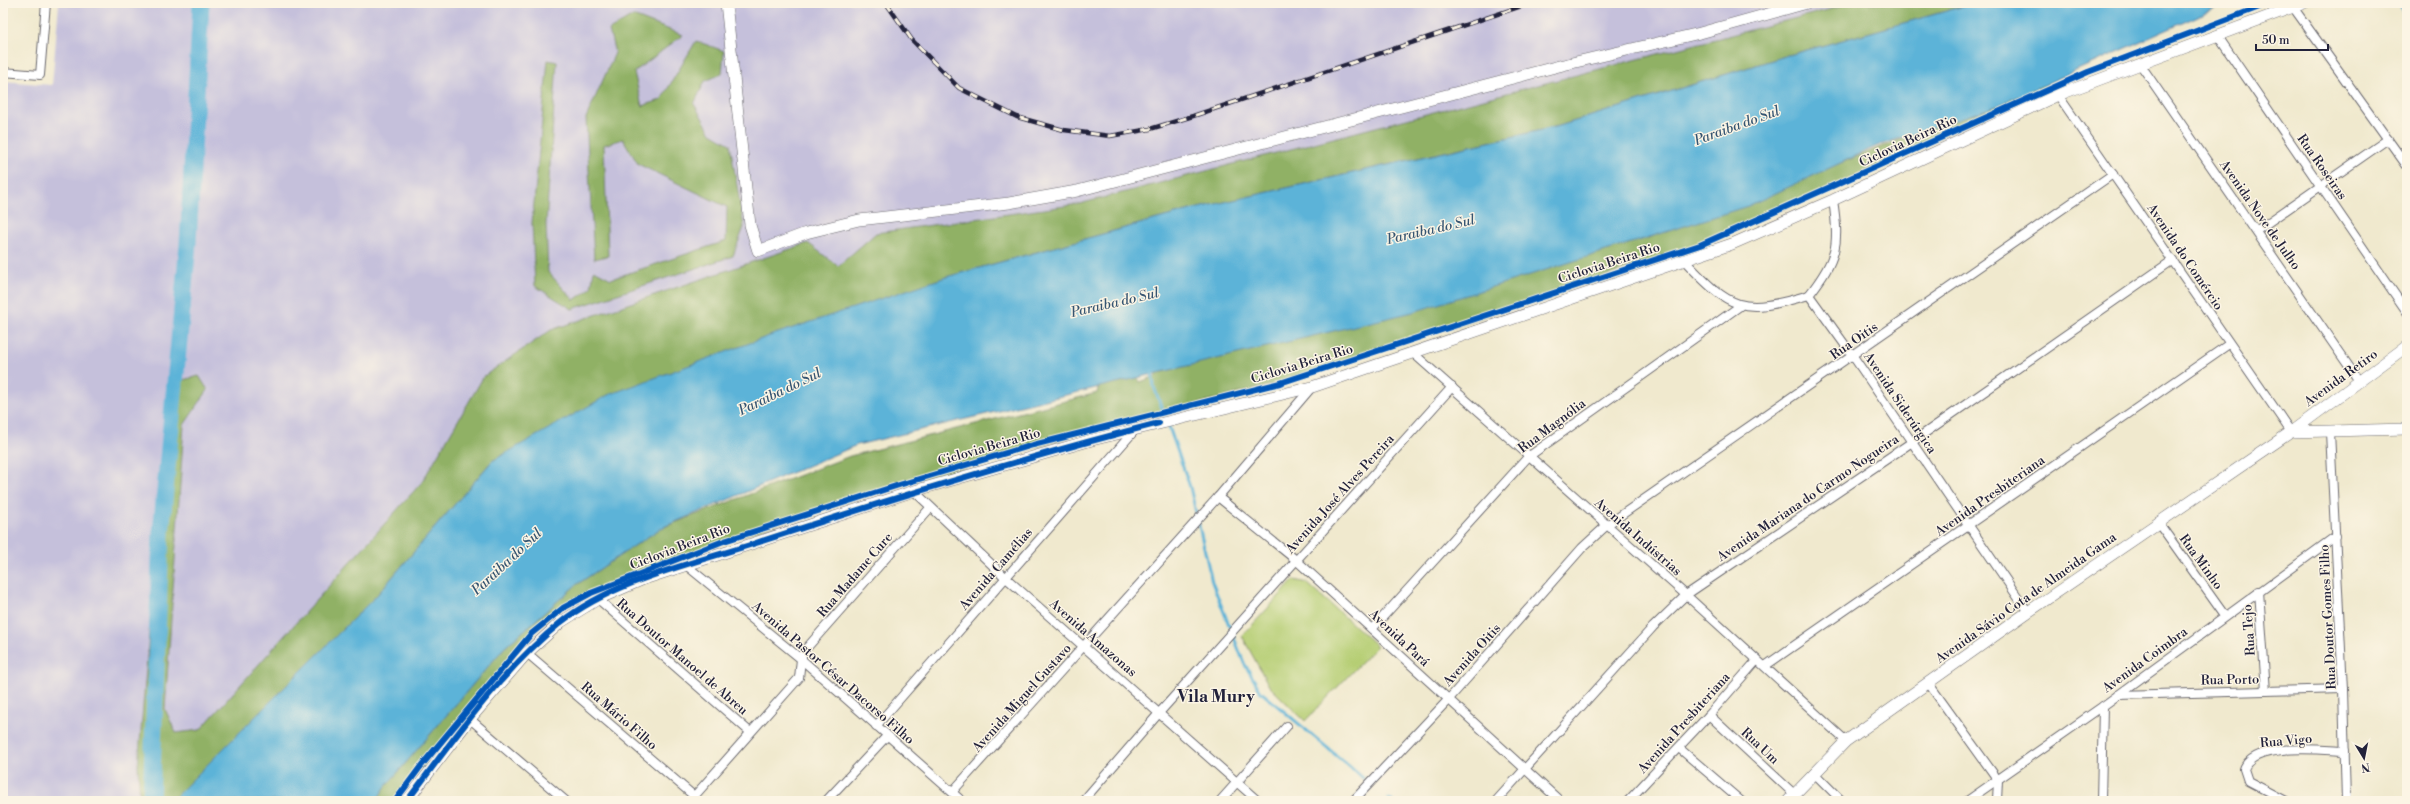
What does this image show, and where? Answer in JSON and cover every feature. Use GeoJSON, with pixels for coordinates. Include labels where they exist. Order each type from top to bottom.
{"type":"FeatureCollection","features":[{"type":"Feature","properties":{"kind":"street"},"geometry":{"type":"LineString","coordinates":[[3,72],[40,75],[46,3]]}},
{"type":"Feature","properties":{"kind":"street"},"geometry":{"type":"LineString","coordinates":[[726,3],[750,225],[758,251],[806,232],[859,220],[1009,204],[1077,191],[1563,65],[1700,33],[1807,3]]}},
{"type":"Feature","properties":{"kind":"street"},"geometry":{"type":"LineString","coordinates":[[407,801],[470,719],[528,653],[562,622],[598,599],[644,580],[914,491],[1135,429],[1312,387],[1732,244],[1833,200],[2058,95],[2304,3]]}},
{"type":"Feature","properties":{"kind":"street"},"geometry":{"type":"LineString","coordinates":[[2293,7],[2407,166]]}},
{"type":"Feature","properties":{"kind":"street","name":"Rua Roseiras"},"geometry":{"type":"LineString","coordinates":[[2217,35],[2407,312]]}},
{"type":"Feature","properties":{"kind":"street","name":"Avenida Nove de Julho"},"geometry":{"type":"LineString","coordinates":[[2140,64],[2360,381]]}},
{"type":"Feature","properties":{"kind":"street","name":"Avenida do Comércio"},"geometry":{"type":"LineString","coordinates":[[2058,95],[2291,432]]}},
{"type":"Feature","properties":{"kind":"street"},"geometry":{"type":"LineString","coordinates":[[2256,231],[2388,139]]}},
{"type":"Feature","properties":{"kind":"street","name":"Rua Oitis"},"geometry":{"type":"LineString","coordinates":[[1607,525],[1853,356],[2113,174]]}},
{"type":"Feature","properties":{"kind":"street"},"geometry":{"type":"LineString","coordinates":[[1684,260],[1724,299],[1740,306],[1771,304],[1809,295],[1826,273],[1835,255],[1837,225],[1833,200]]}},
{"type":"Feature","properties":{"kind":"street","name":"Avenida Mariana do Carmo Nogueira"},"geometry":{"type":"LineString","coordinates":[[1496,801],[1653,627],[1686,595],[1912,442],[2173,260]]}},
{"type":"Feature","properties":{"kind":"street","name":"Avenida Siderúrgica"},"geometry":{"type":"LineString","coordinates":[[1809,295],[1853,356],[2028,612]]}},
{"type":"Feature","properties":{"kind":"street","name":"Rua Magnólia"},"geometry":{"type":"LineString","coordinates":[[1372,629],[1528,457],[1740,306]]}},
{"type":"Feature","properties":{"kind":"street","name":"Avenida Presbiteriana"},"geometry":{"type":"LineString","coordinates":[[1765,666],[2229,344]]}},
{"type":"Feature","properties":{"kind":"street","name":"Avenida Retiro"},"geometry":{"type":"LineString","coordinates":[[2291,432],[2407,346]]}},
{"type":"Feature","properties":{"kind":"street","name":"Avenida Indústrias"},"geometry":{"type":"LineString","coordinates":[[1413,353],[1528,457],[1686,595],[1846,741]]}},
{"type":"Feature","properties":{"kind":"street"},"geometry":{"type":"LineString","coordinates":[[1218,497],[1312,387]]}},
{"type":"Feature","properties":{"kind":"street","name":"Avenida José Alves Pereira"},"geometry":{"type":"LineString","coordinates":[[1160,712],[1230,637],[1296,560],[1452,387]]}},
{"type":"Feature","properties":{"kind":"street","name":"Avenida Camélias"},"geometry":{"type":"LineString","coordinates":[[876,726],[1135,429]]}},
{"type":"Feature","properties":{"kind":"street"},"geometry":{"type":"LineString","coordinates":[[2291,432],[2407,429]]}},
{"type":"Feature","properties":{"kind":"street","name":"Avenida Sávio Cota de Almeida Gama"},"geometry":{"type":"LineString","coordinates":[[1791,798],[1846,741],[1929,684],[2028,612],[2291,432]]}},
{"type":"Feature","properties":{"kind":"street","name":"Rua Doutor Gomes Filho"},"geometry":{"type":"LineString","coordinates":[[2330,432],[2343,689],[2346,801]]}},
{"type":"Feature","properties":{"kind":"street","name":"Avenida Amazonas"},"geometry":{"type":"LineString","coordinates":[[914,491],[930,508],[1005,577],[1160,712],[1258,801]]}},
{"type":"Feature","properties":{"kind":"street","name":"Avenida Miguel Gustavo"},"geometry":{"type":"LineString","coordinates":[[953,791],[1218,497]]}},
{"type":"Feature","properties":{"kind":"street","name":"Avenida Pará"},"geometry":{"type":"LineString","coordinates":[[1218,497],[1296,560],[1560,801]]}},
{"type":"Feature","properties":{"kind":"street","name":"Rua Madame Cure"},"geometry":{"type":"LineString","coordinates":[[801,659],[804,651],[930,508]]}},
{"type":"Feature","properties":{"kind":"street","name":"Rua Minho"},"geometry":{"type":"LineString","coordinates":[[2158,522],[2225,616]]}},
{"type":"Feature","properties":{"kind":"street","name":"Avenida Oitis"},"geometry":{"type":"LineString","coordinates":[[1353,801],[1448,700],[1582,548],[1607,525]]}},
{"type":"Feature","properties":{"kind":"street","name":"Avenida Coimbra"},"geometry":{"type":"LineString","coordinates":[[1967,801],[2118,695],[2336,536]]}},
{"type":"Feature","properties":{"kind":"street","name":"Avenida Pastor César Dacorso Filho"},"geometry":{"type":"LineString","coordinates":[[687,566],[801,659],[887,736],[953,791],[962,801]]}},
{"type":"Feature","properties":{"kind":"street","name":"Rua Tejo"},"geometry":{"type":"LineString","coordinates":[[2259,591],[2266,691]]}},
{"type":"Feature","properties":{"kind":"street","name":"Rua Doutor Manoel de Abreu"},"geometry":{"type":"LineString","coordinates":[[598,599],[750,732]]}},
{"type":"Feature","properties":{"kind":"street","name":"Rua Mário Filho"},"geometry":{"type":"LineString","coordinates":[[528,653],[692,799]]}},
{"type":"Feature","properties":{"kind":"street"},"geometry":{"type":"LineString","coordinates":[[692,799],[799,678],[801,659]]}},
{"type":"Feature","properties":{"kind":"street","name":"Avenida Presbiteriana"},"geometry":{"type":"LineString","coordinates":[[1628,801],[1710,715],[1757,660]]}},
{"type":"Feature","properties":{"kind":"street"},"geometry":{"type":"LineString","coordinates":[[1929,684],[1998,780],[1997,801]]}},
{"type":"Feature","properties":{"kind":"street","name":"Rua Porto"},"geometry":{"type":"LineString","coordinates":[[2118,695],[2343,689]]}},
{"type":"Feature","properties":{"kind":"street"},"geometry":{"type":"LineString","coordinates":[[2101,801],[2102,706]]}},
{"type":"Feature","properties":{"kind":"street"},"geometry":{"type":"LineString","coordinates":[[1083,801],[1160,712]]}},
{"type":"Feature","properties":{"kind":"street","name":"Rua Um"},"geometry":{"type":"LineString","coordinates":[[1710,715],[1791,798]]}},
{"type":"Feature","properties":{"kind":"street"},"geometry":{"type":"LineString","coordinates":[[470,719],[560,799]]}},
{"type":"Feature","properties":{"kind":"street"},"geometry":{"type":"LineString","coordinates":[[1220,801],[1287,726]]}},
{"type":"Feature","properties":{"kind":"street"},"geometry":{"type":"LineString","coordinates":[[826,801],[887,736]]}},
{"type":"Feature","properties":{"kind":"street"},"geometry":{"type":"LineString","coordinates":[[1679,748],[1741,801]]}},
{"type":"Feature","properties":{"kind":"street","name":"Rua Vigo"},"geometry":{"type":"LineString","coordinates":[[2286,801],[2248,781],[2244,769],[2249,760],[2263,753],[2282,751],[2345,751]]}},
{"type":"Feature","properties":{"kind":"street"},"geometry":{"type":"LineString","coordinates":[[1814,773],[1842,801]]}},
{"type":"Feature","properties":{"kind":"shaded area"},"geometry":{"type":"Polygon","coordinates":[[[59,3],[1975,3],[1782,57],[377,595],[171,801],[3,801],[3,81],[52,85],[59,3]]]}},
{"type":"Feature","properties":{"kind":"green space"},"geometry":{"type":"Polygon","coordinates":[[[1846,3],[1975,3],[1782,57],[1559,126],[1194,209],[946,277],[492,461],[377,595],[171,801],[140,801],[138,766],[170,383],[199,376],[208,390],[184,425],[165,709],[176,733],[200,730],[422,482],[484,376],[551,330],[808,243],[838,266],[876,233],[1079,204],[1839,7],[1846,3]]]}},
{"type":"Feature","properties":{"kind":"green space"},"geometry":{"type":"Polygon","coordinates":[[[633,16],[683,35],[634,72],[642,106],[661,100],[696,41],[724,51],[722,74],[705,81],[694,104],[711,133],[730,144],[744,227],[733,256],[572,309],[535,286],[532,223],[548,60],[557,62],[546,224],[548,272],[574,300],[591,288],[594,270],[611,279],[726,241],[727,207],[638,164],[623,139],[604,145],[608,256],[594,259],[586,118],[615,53],[609,30],[633,16]]]}},
{"type":"Feature","properties":{"kind":"green space"},"geometry":{"type":"Polygon","coordinates":[[[2048,82],[2046,88],[1820,193],[1700,245],[1280,383],[1110,426],[875,493],[721,542],[594,592],[563,608],[531,634],[400,801],[376,801],[386,786],[504,648],[576,585],[661,528],[850,456],[1097,393],[1103,365],[1127,357],[1140,382],[1156,376],[1155,355],[1648,238],[2048,82]]]}},
{"type":"Feature","properties":{"kind":"green space"},"geometry":{"type":"Polygon","coordinates":[[[1294,580],[1307,583],[1377,646],[1305,721],[1269,686],[1242,636],[1294,580]]]}},
{"type":"Feature","properties":{"kind":"water","name":"Paraiba do Sul"},"geometry":{"type":"Polygon","coordinates":[[[1975,3],[2227,3],[1997,106],[1877,146],[1748,206],[1413,312],[857,445],[661,528],[576,585],[504,648],[386,786],[376,801],[171,801],[377,595],[492,461],[608,395],[772,335],[946,277],[1194,209],[1559,126],[1782,57],[1975,3]]]}},
{"type":"Feature","properties":{"kind":"waterway"},"geometry":{"type":"LineString","coordinates":[[151,801],[161,533],[188,244],[201,3]]}},
{"type":"Feature","properties":{"kind":"waterway"},"geometry":{"type":"LineString","coordinates":[[2400,3],[2407,17]]}},
{"type":"Feature","properties":{"kind":"waterway"},"geometry":{"type":"LineString","coordinates":[[1152,371],[1154,387],[1166,419]]}},
{"type":"Feature","properties":{"kind":"waterway"},"geometry":{"type":"LineString","coordinates":[[1168,424],[1190,487],[1212,582],[1244,663],[1261,692],[1363,778]]}},
{"type":"Feature","properties":{"kind":"railway"},"geometry":{"type":"LineString","coordinates":[[886,3],[912,40],[959,88],[1017,117],[1064,130],[1110,136],[1150,129],[1193,116],[1531,3]]}},
{"type":"Feature","properties":{"kind":"cycle path","name":"Ciclovia Beira Rio"},"geometry":{"type":"LineString","coordinates":[[395,801],[421,766],[531,634],[563,608],[591,593],[721,542],[899,485],[1033,445],[1280,383],[1700,245],[2088,72],[2270,3]]}},
{"type":"Feature","properties":{"kind":"cycle path"},"geometry":{"type":"LineString","coordinates":[[407,801],[479,707],[518,662],[560,623],[581,608],[603,596],[653,575],[854,511],[1057,450],[1159,423]]}},
{"type":"Feature","properties":{"kind":"district","name":"Vila Mury"},"geometry":{"type":"Point","coordinates":[1216,697]}}]}
